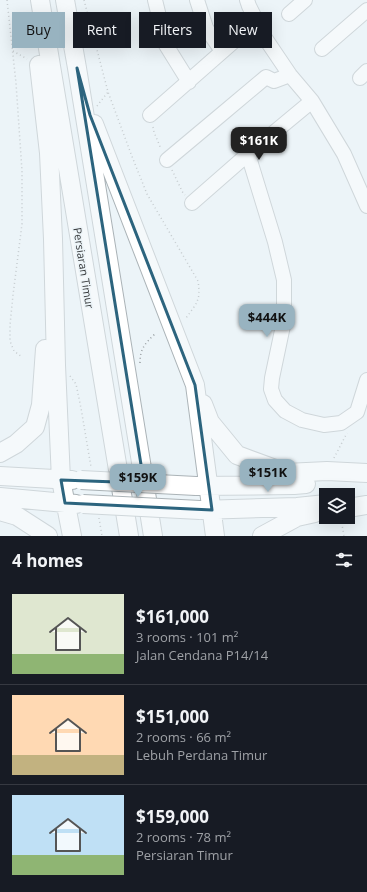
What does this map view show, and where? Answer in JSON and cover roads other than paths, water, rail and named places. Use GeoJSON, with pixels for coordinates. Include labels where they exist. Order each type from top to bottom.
{"type":"FeatureCollection","features":[{"type":"Feature","properties":{"kind":"main road"},"geometry":{"type":"LineString","coordinates":[[35,0],[39,66],[48,153],[53,239],[61,480],[72,536]]}},
{"type":"Feature","properties":{"kind":"main road","name":"Persiaran Timur"},"geometry":{"type":"LineString","coordinates":[[40,0],[129,536]]}},
{"type":"Feature","properties":{"kind":"main road"},"geometry":{"type":"LineString","coordinates":[[65,0],[153,536]]}},
{"type":"Feature","properties":{"kind":"main road"},"geometry":{"type":"LineString","coordinates":[[77,68],[90,115],[210,422],[237,454],[286,473],[327,470],[367,473]]}},
{"type":"Feature","properties":{"kind":"main road"},"geometry":{"type":"LineString","coordinates":[[0,453],[16,444],[35,427],[41,405],[53,239]]}},
{"type":"Feature","properties":{"kind":"main road"},"geometry":{"type":"LineString","coordinates":[[196,385],[202,486],[206,510],[215,536]]}},
{"type":"Feature","properties":{"kind":"main road"},"geometry":{"type":"LineString","coordinates":[[0,476],[61,480],[86,474],[202,486],[294,485],[367,478]]}},
{"type":"Feature","properties":{"kind":"main road"},"geometry":{"type":"LineString","coordinates":[[0,497],[65,503],[206,510],[297,507],[319,505]]}},
{"type":"Feature","properties":{"kind":"main road"},"geometry":{"type":"LineString","coordinates":[[355,502],[367,501]]}},
{"type":"Feature","properties":{"kind":"main road"},"geometry":{"type":"LineString","coordinates":[[355,507],[367,505]]}},
{"type":"Feature","properties":{"kind":"main road"},"geometry":{"type":"LineString","coordinates":[[0,511],[17,516],[48,536]]}},
{"type":"Feature","properties":{"kind":"main road"},"geometry":{"type":"LineString","coordinates":[[262,536],[297,517],[319,513]]}},
{"type":"Feature","properties":{"kind":"street"},"geometry":{"type":"LineString","coordinates":[[155,0],[166,45],[189,82]]}},
{"type":"Feature","properties":{"kind":"street"},"geometry":{"type":"LineString","coordinates":[[197,0],[206,28],[222,52]]}},
{"type":"Feature","properties":{"kind":"street"},"geometry":{"type":"LineString","coordinates":[[247,0],[252,12]]}},
{"type":"Feature","properties":{"kind":"street"},"geometry":{"type":"LineString","coordinates":[[288,14],[306,0]]}},
{"type":"Feature","properties":{"kind":"street"},"geometry":{"type":"LineString","coordinates":[[322,49],[367,10]]}},
{"type":"Feature","properties":{"kind":"street"},"geometry":{"type":"LineString","coordinates":[[272,47],[290,74],[312,101],[344,154],[367,206]]}},
{"type":"Feature","properties":{"kind":"street"},"geometry":{"type":"LineString","coordinates":[[150,115],[227,48]]}},
{"type":"Feature","properties":{"kind":"street"},"geometry":{"type":"LineString","coordinates":[[167,160],[266,77],[274,81],[290,74]]}},
{"type":"Feature","properties":{"kind":"street"},"geometry":{"type":"LineString","coordinates":[[192,203],[312,101]]}},
{"type":"Feature","properties":{"kind":"street"},"geometry":{"type":"LineString","coordinates":[[248,154],[275,242],[284,280],[284,321],[272,378],[272,389],[275,400],[285,411],[302,420],[324,425],[340,423],[357,412],[367,380]]}}]}
